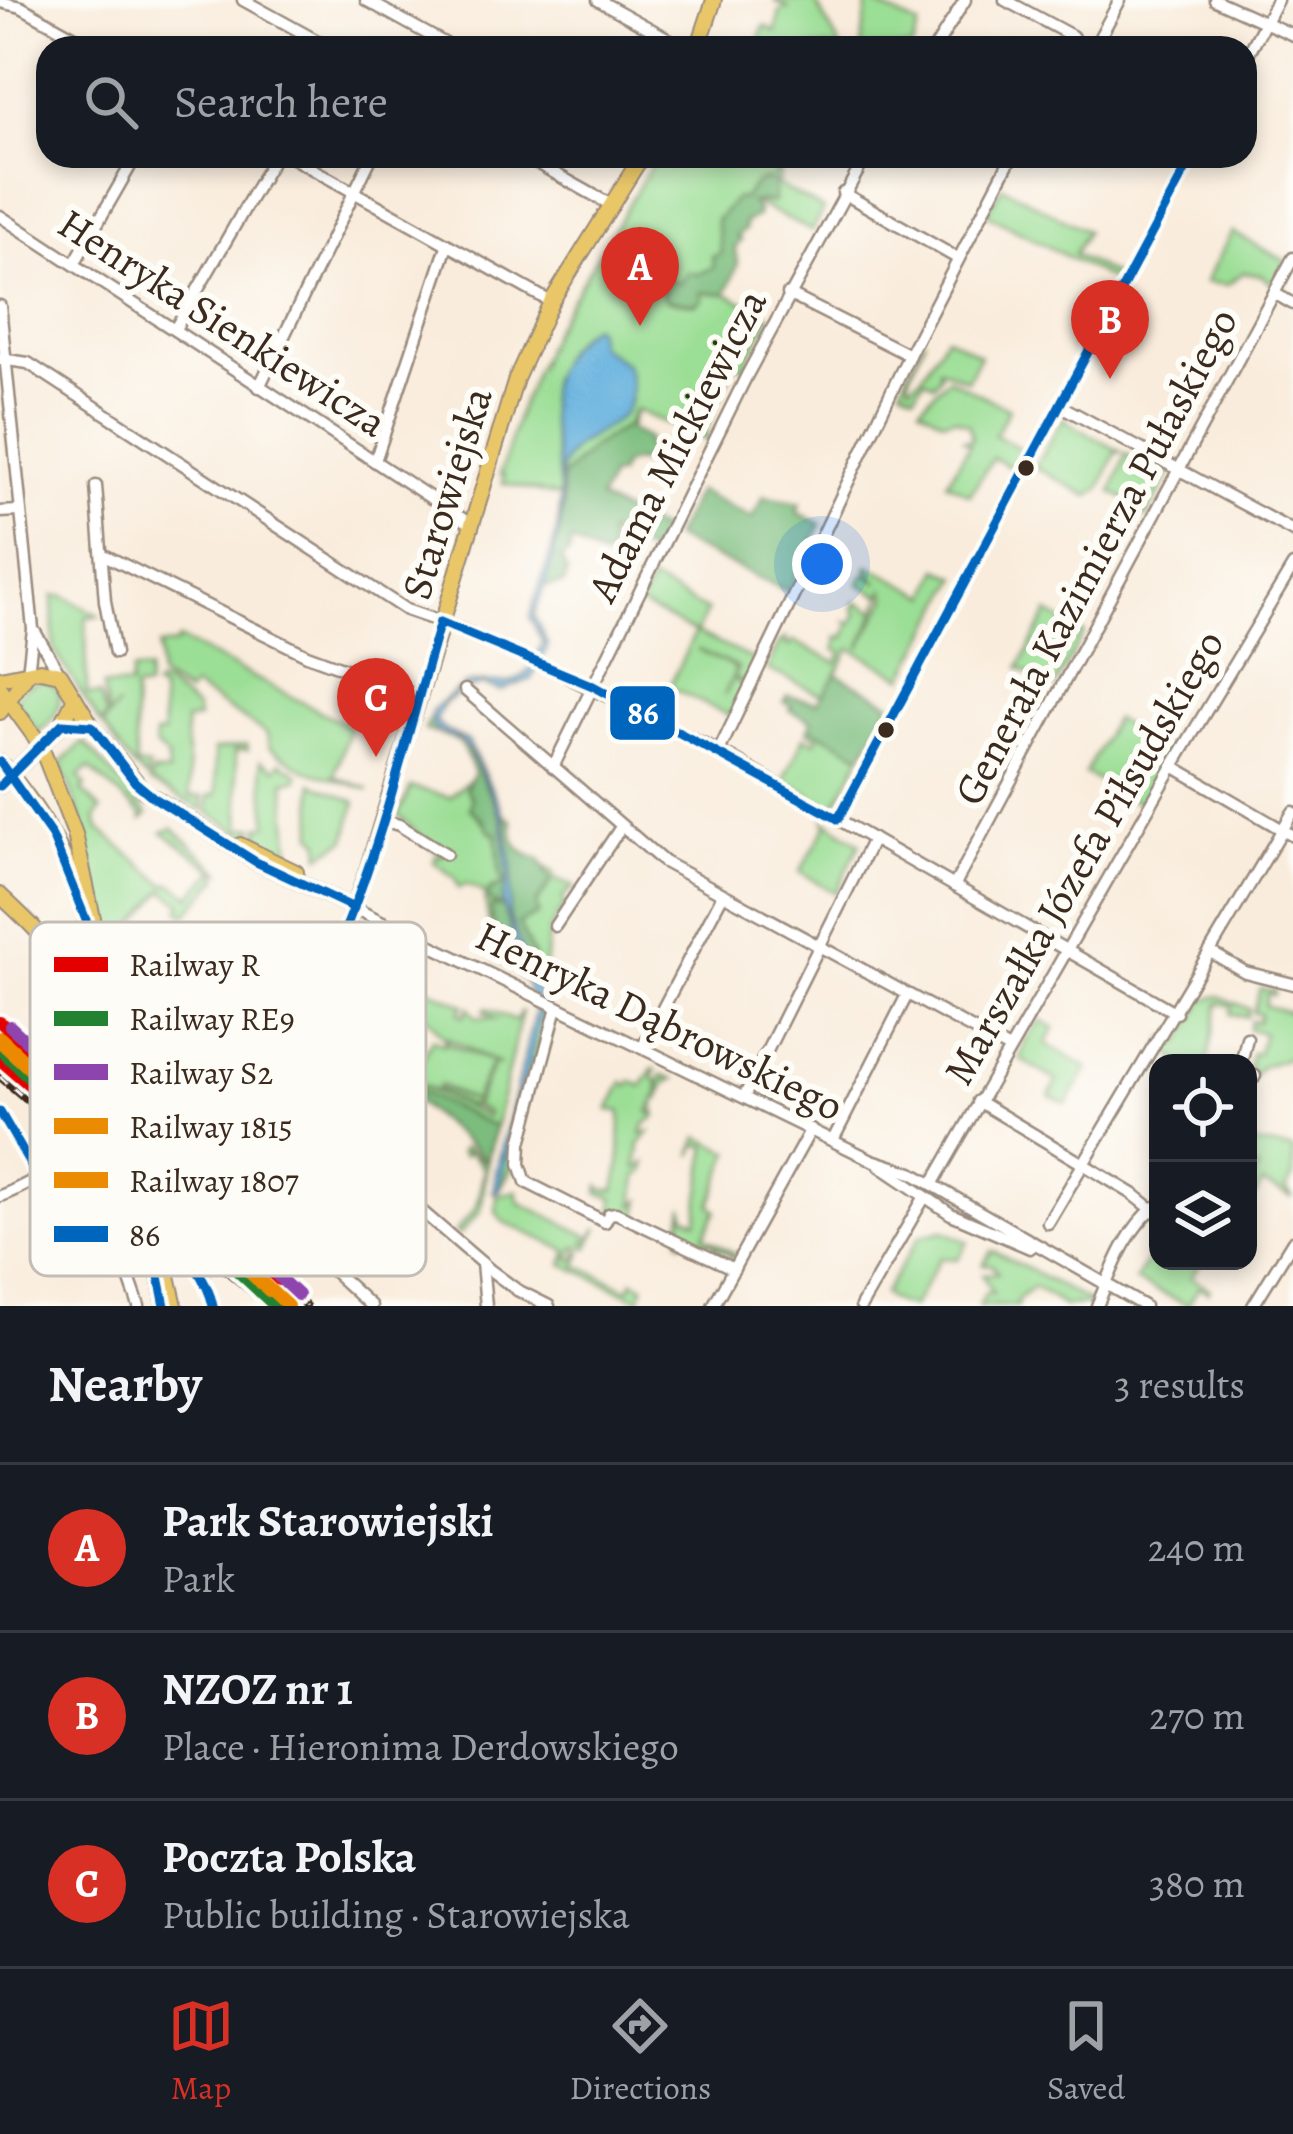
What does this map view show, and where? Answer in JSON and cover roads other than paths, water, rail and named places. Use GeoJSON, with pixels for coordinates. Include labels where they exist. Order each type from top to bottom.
{"type":"FeatureCollection","features":[{"type":"Feature","properties":{"kind":"main road"},"geometry":{"type":"LineString","coordinates":[[702,36],[714,0]]}},
{"type":"Feature","properties":{"kind":"main road","name":"Starowiejska"},"geometry":{"type":"LineString","coordinates":[[347,922],[501,417],[551,302],[636,168]]}},
{"type":"Feature","properties":{"kind":"main road"},"geometry":{"type":"LineString","coordinates":[[0,678],[43,670],[60,674],[75,698],[62,724],[6,781]]}},
{"type":"Feature","properties":{"kind":"main road"},"geometry":{"type":"LineString","coordinates":[[28,673],[3,700],[40,744],[55,776],[85,872],[95,922]]}},
{"type":"Feature","properties":{"kind":"main road","name":"Henryka Dąbrowskiego"},"geometry":{"type":"LineString","coordinates":[[75,698],[143,790],[224,839],[337,894],[354,908]]}},
{"type":"Feature","properties":{"kind":"main road"},"geometry":{"type":"LineString","coordinates":[[62,724],[92,726]]}},
{"type":"Feature","properties":{"kind":"main road"},"geometry":{"type":"LineString","coordinates":[[0,762],[6,781],[40,812],[74,880],[84,922]]}},
{"type":"Feature","properties":{"kind":"main road"},"geometry":{"type":"LineString","coordinates":[[0,896],[30,927]]}},
{"type":"Feature","properties":{"kind":"main road"},"geometry":{"type":"LineString","coordinates":[[163,1276],[165,1306]]}},
{"type":"Feature","properties":{"kind":"main road"},"geometry":{"type":"LineString","coordinates":[[168,1276],[175,1306]]}},
{"type":"Feature","properties":{"kind":"street"},"geometry":{"type":"LineString","coordinates":[[243,0],[308,36]]}},
{"type":"Feature","properties":{"kind":"street"},"geometry":{"type":"LineString","coordinates":[[366,0],[431,36]]}},
{"type":"Feature","properties":{"kind":"street"},"geometry":{"type":"LineString","coordinates":[[598,0],[663,36]]}},
{"type":"Feature","properties":{"kind":"street"},"geometry":{"type":"LineString","coordinates":[[942,36],[965,0]]}},
{"type":"Feature","properties":{"kind":"street"},"geometry":{"type":"LineString","coordinates":[[1005,0],[1072,36]]}},
{"type":"Feature","properties":{"kind":"street"},"geometry":{"type":"LineString","coordinates":[[1100,36],[1120,0]]}},
{"type":"Feature","properties":{"kind":"street"},"geometry":{"type":"LineString","coordinates":[[1215,0],[1293,35]]}},
{"type":"Feature","properties":{"kind":"street"},"geometry":{"type":"LineString","coordinates":[[1257,37],[1277,0]]}},
{"type":"Feature","properties":{"kind":"street"},"geometry":{"type":"LineString","coordinates":[[0,2],[21,7],[73,36]]}},
{"type":"Feature","properties":{"kind":"street"},"geometry":{"type":"LineString","coordinates":[[74,264],[129,168]]}},
{"type":"Feature","properties":{"kind":"street"},"geometry":{"type":"LineString","coordinates":[[175,329],[268,168]]}},
{"type":"Feature","properties":{"kind":"street"},"geometry":{"type":"LineString","coordinates":[[310,168],[551,302]]}},
{"type":"Feature","properties":{"kind":"street"},"geometry":{"type":"LineString","coordinates":[[260,387],[366,168]]}},
{"type":"Feature","properties":{"kind":"street"},"geometry":{"type":"LineString","coordinates":[[545,168],[613,206]]}},
{"type":"Feature","properties":{"kind":"street","name":"Adama Mickiewicza"},"geometry":{"type":"LineString","coordinates":[[553,766],[788,294],[859,168]]}},
{"type":"Feature","properties":{"kind":"street"},"geometry":{"type":"LineString","coordinates":[[719,751],[909,355],[1006,168]]}},
{"type":"Feature","properties":{"kind":"street"},"geometry":{"type":"LineString","coordinates":[[838,819],[1187,168]]}},
{"type":"Feature","properties":{"kind":"street"},"geometry":{"type":"LineString","coordinates":[[843,193],[957,258]]}},
{"type":"Feature","properties":{"kind":"street","name":"Henryka Sienkiewicza"},"geometry":{"type":"LineString","coordinates":[[0,216],[470,523]]}},
{"type":"Feature","properties":{"kind":"street"},"geometry":{"type":"LineString","coordinates":[[375,461],[447,246]]}},
{"type":"Feature","properties":{"kind":"street","name":"Generała Kazimierza Pułaskiego"},"geometry":{"type":"LineString","coordinates":[[954,886],[1293,258]]}},
{"type":"Feature","properties":{"kind":"street"},"geometry":{"type":"LineString","coordinates":[[1274,293],[1293,304]]}},
{"type":"Feature","properties":{"kind":"street"},"geometry":{"type":"LineString","coordinates":[[788,294],[909,355]]}},
{"type":"Feature","properties":{"kind":"street"},"geometry":{"type":"LineString","coordinates":[[0,306],[33,629],[28,673]]}},
{"type":"Feature","properties":{"kind":"street"},"geometry":{"type":"LineString","coordinates":[[3,358],[28,363],[399,607],[543,664],[719,751],[1176,1013]]}},
{"type":"Feature","properties":{"kind":"street"},"geometry":{"type":"LineString","coordinates":[[1059,406],[1293,531]]}},
{"type":"Feature","properties":{"kind":"street"},"geometry":{"type":"LineString","coordinates":[[97,486],[105,602],[115,653]]}},
{"type":"Feature","properties":{"kind":"street"},"geometry":{"type":"LineString","coordinates":[[0,512],[20,511]]}},
{"type":"Feature","properties":{"kind":"street"},"geometry":{"type":"LineString","coordinates":[[102,554],[307,655],[419,695]]}},
{"type":"Feature","properties":{"kind":"street","name":"Marszałka Józefa Piłsudskiego"},"geometry":{"type":"LineString","coordinates":[[861,1306],[1293,566]]}},
{"type":"Feature","properties":{"kind":"street"},"geometry":{"type":"LineString","coordinates":[[33,629],[60,674]]}},
{"type":"Feature","properties":{"kind":"street"},"geometry":{"type":"LineString","coordinates":[[465,690],[664,862],[1009,1049]]}},
{"type":"Feature","properties":{"kind":"street"},"geometry":{"type":"LineString","coordinates":[[1173,766],[1288,833]]}},
{"type":"Feature","properties":{"kind":"street"},"geometry":{"type":"LineString","coordinates":[[1048,1222],[1288,833],[1293,812]]}},
{"type":"Feature","properties":{"kind":"street"},"geometry":{"type":"LineString","coordinates":[[382,820],[446,854]]}},
{"type":"Feature","properties":{"kind":"street"},"geometry":{"type":"LineString","coordinates":[[555,926],[621,827]]}},
{"type":"Feature","properties":{"kind":"street"},"geometry":{"type":"LineString","coordinates":[[743,1097],[873,839]]}},
{"type":"Feature","properties":{"kind":"street"},"geometry":{"type":"LineString","coordinates":[[642,1048],[722,896]]}},
{"type":"Feature","properties":{"kind":"street","name":"Henryka Dąbrowskiego"},"geometry":{"type":"LineString","coordinates":[[354,908],[383,922]]}},
{"type":"Feature","properties":{"kind":"street","name":"Henryka Dąbrowskiego"},"geometry":{"type":"LineString","coordinates":[[426,943],[872,1160],[912,1172],[951,1214],[1052,1255],[1144,1306]]}},
{"type":"Feature","properties":{"kind":"street"},"geometry":{"type":"LineString","coordinates":[[816,946],[1009,1049]]}},
{"type":"Feature","properties":{"kind":"street"},"geometry":{"type":"LineString","coordinates":[[1212,952],[1244,972],[1293,984]]}},
{"type":"Feature","properties":{"kind":"street"},"geometry":{"type":"LineString","coordinates":[[833,1140],[907,995]]}},
{"type":"Feature","properties":{"kind":"street"},"geometry":{"type":"LineString","coordinates":[[556,1007],[521,1143],[520,1164],[526,1182],[605,1222],[609,1214],[616,1214],[734,1269]]}},
{"type":"Feature","properties":{"kind":"street"},"geometry":{"type":"LineString","coordinates":[[1243,1054],[1247,1038]]}},
{"type":"Feature","properties":{"kind":"street"},"geometry":{"type":"LineString","coordinates":[[978,1101],[1149,1205]]}},
{"type":"Feature","properties":{"kind":"street"},"geometry":{"type":"LineString","coordinates":[[0,1112],[30,1164]]}},
{"type":"Feature","properties":{"kind":"street"},"geometry":{"type":"LineString","coordinates":[[713,1306],[811,1129]]}},
{"type":"Feature","properties":{"kind":"street"},"geometry":{"type":"LineString","coordinates":[[0,1196],[30,1183]]}},
{"type":"Feature","properties":{"kind":"street"},"geometry":{"type":"LineString","coordinates":[[426,1215],[490,1270],[549,1306]]}},
{"type":"Feature","properties":{"kind":"street"},"geometry":{"type":"LineString","coordinates":[[1096,1306],[1110,1269],[1149,1218]]}},
{"type":"Feature","properties":{"kind":"street"},"geometry":{"type":"LineString","coordinates":[[1253,1306],[1293,1241]]}},
{"type":"Feature","properties":{"kind":"street"},"geometry":{"type":"LineString","coordinates":[[486,1306],[490,1270]]}},
{"type":"Feature","properties":{"kind":"street"},"geometry":{"type":"LineString","coordinates":[[1276,1272],[1293,1281]]}},
{"type":"Feature","properties":{"kind":"street"},"geometry":{"type":"LineString","coordinates":[[128,1276],[139,1306]]}},
{"type":"Feature","properties":{"kind":"street"},"geometry":{"type":"LineString","coordinates":[[203,1276],[213,1306]]}},
{"type":"Feature","properties":{"kind":"street"},"geometry":{"type":"LineString","coordinates":[[338,1276],[371,1306]]}},
{"type":"Feature","properties":{"kind":"water"},"geometry":{"type":"Polygon","coordinates":[[[592,325],[598,345],[626,364],[629,404],[621,416],[570,453],[562,467],[558,540],[534,615],[548,646],[531,679],[501,691],[482,685],[468,689],[463,685],[505,683],[521,677],[543,643],[530,617],[559,521],[550,387],[569,345],[592,325]]]}},
{"type":"Feature","properties":{"kind":"water"},"geometry":{"type":"Polygon","coordinates":[[[458,689],[462,692],[444,703],[435,720],[468,741],[503,812],[512,867],[509,916],[536,986],[541,1014],[498,1192],[493,1192],[496,1172],[535,1012],[502,902],[508,876],[502,819],[470,751],[460,740],[437,732],[430,721],[433,709],[458,689]]]}},
{"type":"Feature","properties":{"kind":"railway"},"geometry":{"type":"LineString","coordinates":[[0,1077],[30,1103]]}},
{"type":"Feature","properties":{"kind":"railway"},"geometry":{"type":"LineString","coordinates":[[232,1276],[267,1306]]}},
{"type":"Feature","properties":{"kind":"railway"},"geometry":{"type":"LineString","coordinates":[[279,1280],[306,1306]]}},
{"type":"Feature","properties":{"kind":"rail line","name":"R"},"geometry":{"type":"LineString","coordinates":[[0,1022],[30,1050]]}},
{"type":"Feature","properties":{"kind":"rail line","name":"S2"},"geometry":{"type":"LineString","coordinates":[[10,1026],[30,1045]]}},
{"type":"Feature","properties":{"kind":"rail line","name":"1815"},"geometry":{"type":"LineString","coordinates":[[0,1037],[30,1065]]}},
{"type":"Feature","properties":{"kind":"rail line","name":"1807"},"geometry":{"type":"LineString","coordinates":[[0,1042],[30,1070]]}},
{"type":"Feature","properties":{"kind":"rail line","name":"RE9"},"geometry":{"type":"LineString","coordinates":[[0,1050],[30,1078]]}},
{"type":"Feature","properties":{"kind":"rail line","name":"R"},"geometry":{"type":"LineString","coordinates":[[0,1060],[30,1086]]}},
{"type":"Feature","properties":{"kind":"rail line","name":"RE9"},"geometry":{"type":"LineString","coordinates":[[243,1276],[275,1306]]}},
{"type":"Feature","properties":{"kind":"rail line","name":"1807"},"geometry":{"type":"LineString","coordinates":[[253,1276],[269,1291]]}},
{"type":"Feature","properties":{"kind":"rail line","name":"1815"},"geometry":{"type":"LineString","coordinates":[[256,1276],[288,1306]]}},
{"type":"Feature","properties":{"kind":"rail line","name":"R"},"geometry":{"type":"LineString","coordinates":[[275,1276],[279,1280]]}},
{"type":"Feature","properties":{"kind":"rail line","name":"S2"},"geometry":{"type":"LineString","coordinates":[[278,1276],[298,1295]]}},
{"type":"Feature","properties":{"kind":"place","name":"Park Starowiejski"},"geometry":{"type":"Point","coordinates":[640,326]}},
{"type":"Feature","properties":{"kind":"place","name":"NZOZ nr 1"},"geometry":{"type":"Point","coordinates":[1110,379]}},
{"type":"Feature","properties":{"kind":"place","name":"Poczta Polska"},"geometry":{"type":"Point","coordinates":[376,757]}}]}
